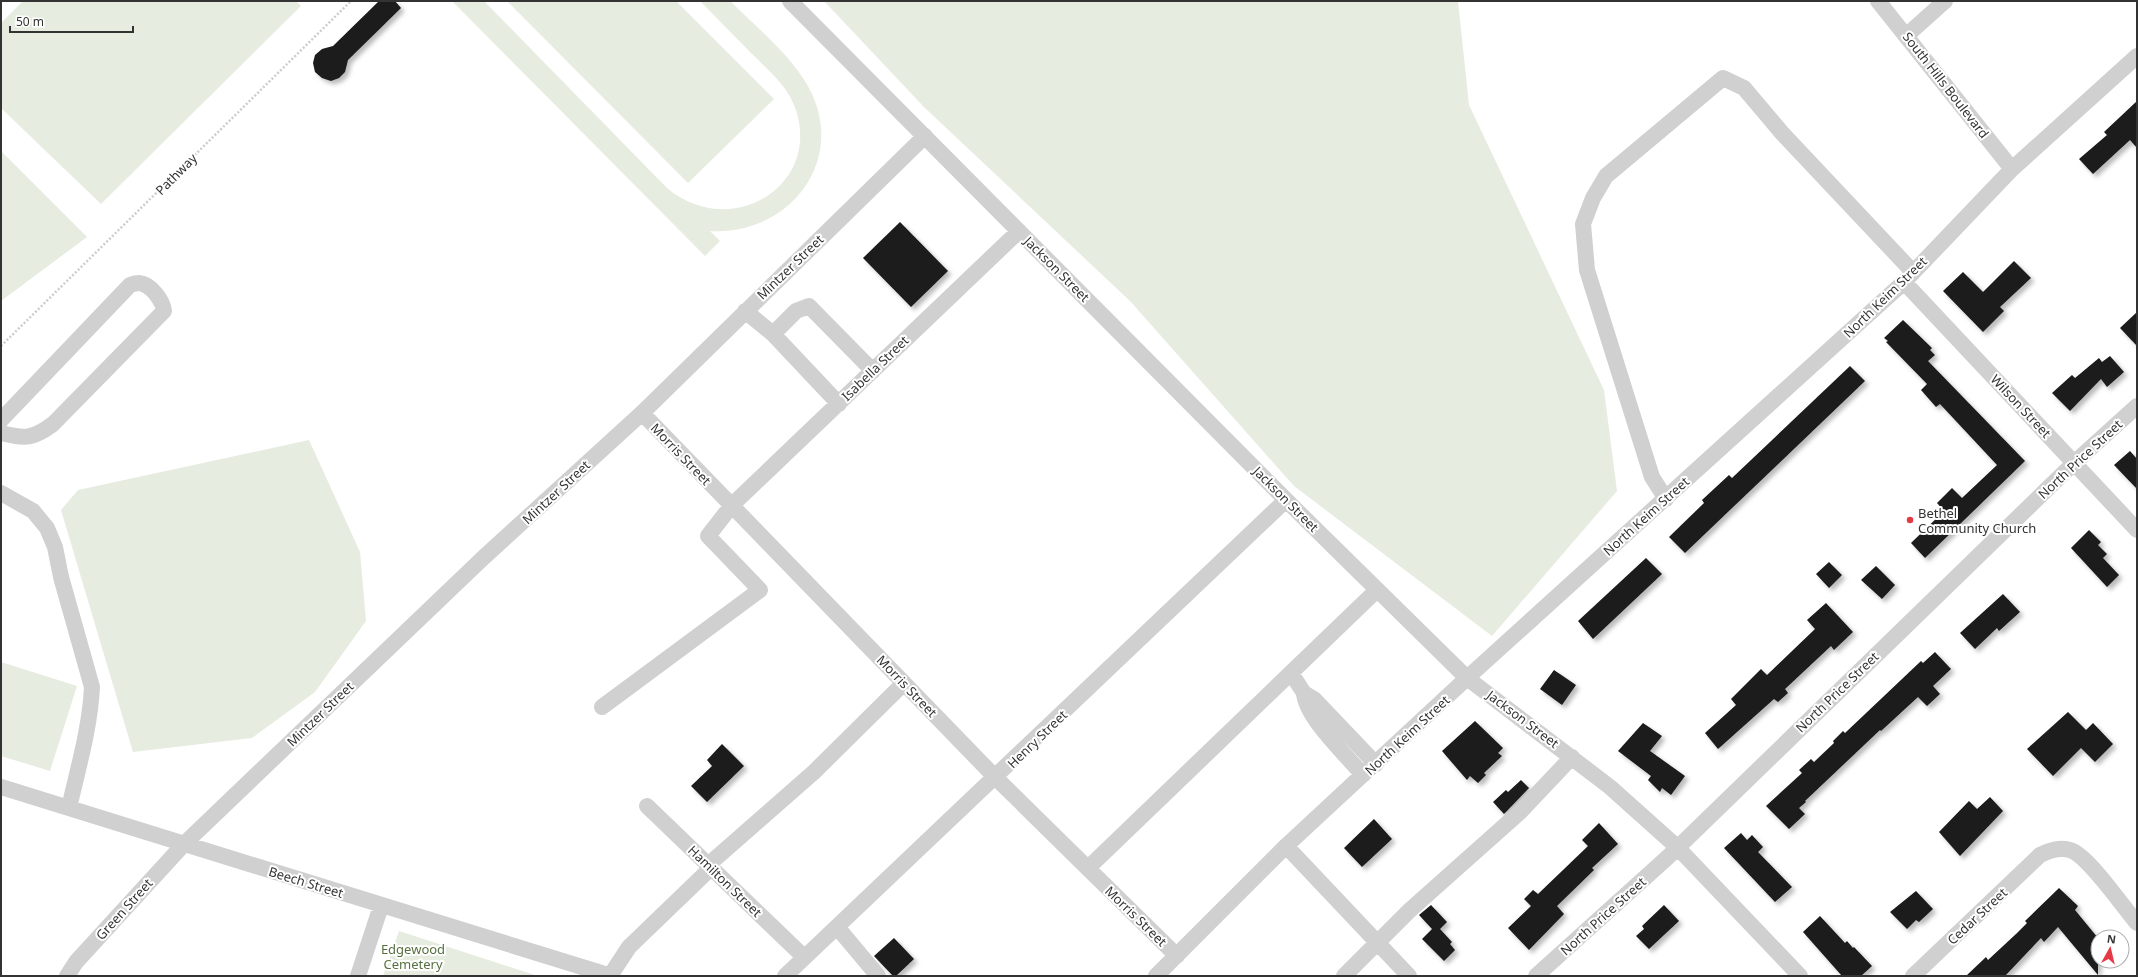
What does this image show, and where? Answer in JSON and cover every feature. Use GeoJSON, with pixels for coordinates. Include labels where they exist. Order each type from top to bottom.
{"type":"FeatureCollection","features":[{"type":"Feature","properties":{"kind":"street","name":"Jackson Street"},"geometry":{"type":"LineString","coordinates":[[790,1],[1286,500],[1467,678],[1610,786],[1677,847],[1800,976]]}},
{"type":"Feature","properties":{"kind":"street","name":"South Hills Boulevard"},"geometry":{"type":"LineString","coordinates":[[1878,1],[1907,35],[2012,169]]}},
{"type":"Feature","properties":{"kind":"street"},"geometry":{"type":"LineString","coordinates":[[1907,35],[1945,1]]}},
{"type":"Feature","properties":{"kind":"street","name":"North Keim Street"},"geometry":{"type":"LineString","coordinates":[[1156,976],[1286,846],[1467,678],[1909,277],[2012,169],[2137,56]]}},
{"type":"Feature","properties":{"kind":"street","name":"Wilson Street"},"geometry":{"type":"LineString","coordinates":[[1666,499],[1652,477],[1587,270],[1583,224],[1593,198],[1606,176],[1723,78],[1744,88],[1782,133],[2074,463],[2137,530]]}},
{"type":"Feature","properties":{"kind":"street","name":"Mintzer Street"},"geometry":{"type":"LineString","coordinates":[[184,844],[484,558],[642,413],[925,136]]}},
{"type":"Feature","properties":{"kind":"street","name":"Isabella Street"},"geometry":{"type":"LineString","coordinates":[[602,707],[760,590],[708,536],[732,505],[1019,231]]}},
{"type":"Feature","properties":{"kind":"street"},"geometry":{"type":"LineString","coordinates":[[1,420],[130,285],[139,283],[148,286],[164,304],[164,311],[53,424],[38,435],[21,438],[1,433]]}},
{"type":"Feature","properties":{"kind":"street"},"geometry":{"type":"LineString","coordinates":[[772,334],[796,311],[809,306],[873,371]]}},
{"type":"Feature","properties":{"kind":"street"},"geometry":{"type":"LineString","coordinates":[[745,311],[772,334],[838,404]]}},
{"type":"Feature","properties":{"kind":"street","name":"North Price Street"},"geometry":{"type":"LineString","coordinates":[[1536,976],[1677,847],[2074,463],[2137,406]]}},
{"type":"Feature","properties":{"kind":"street","name":"Morris Street"},"geometry":{"type":"LineString","coordinates":[[642,413],[996,778],[1177,956]]}},
{"type":"Feature","properties":{"kind":"street"},"geometry":{"type":"LineString","coordinates":[[1,494],[34,511],[47,528],[55,547],[61,577],[92,687],[91,705],[83,750],[69,808]]}},
{"type":"Feature","properties":{"kind":"street","name":"Henry Street"},"geometry":{"type":"LineString","coordinates":[[785,976],[996,778],[1286,500]]}},
{"type":"Feature","properties":{"kind":"street"},"geometry":{"type":"LineString","coordinates":[[1088,868],[1377,590]]}},
{"type":"Feature","properties":{"kind":"street"},"geometry":{"type":"LineString","coordinates":[[1290,673],[1304,693],[1314,699],[1376,764]]}},
{"type":"Feature","properties":{"kind":"street"},"geometry":{"type":"LineString","coordinates":[[610,976],[629,947],[710,866],[814,772],[904,683]]}},
{"type":"Feature","properties":{"kind":"street"},"geometry":{"type":"LineString","coordinates":[[1304,693],[1304,702],[1311,715],[1364,775]]}},
{"type":"Feature","properties":{"kind":"street"},"geometry":{"type":"LineString","coordinates":[[1344,976],[1410,910],[1520,812],[1572,757]]}},
{"type":"Feature","properties":{"kind":"street","name":"Beech Street"},"geometry":{"type":"LineString","coordinates":[[1,787],[610,976]]}},
{"type":"Feature","properties":{"kind":"street","name":"Hamilton Street"},"geometry":{"type":"LineString","coordinates":[[647,806],[804,957]]}},
{"type":"Feature","properties":{"kind":"street","name":"Green Street"},"geometry":{"type":"LineString","coordinates":[[67,976],[76,962],[184,844]]}},
{"type":"Feature","properties":{"kind":"street"},"geometry":{"type":"LineString","coordinates":[[1286,846],[1409,976]]}},
{"type":"Feature","properties":{"kind":"street","name":"Cedar Street"},"geometry":{"type":"LineString","coordinates":[[1913,976],[2040,856],[2054,849],[2070,850],[2078,854],[2137,923]]}},
{"type":"Feature","properties":{"kind":"street"},"geometry":{"type":"LineString","coordinates":[[358,976],[381,906]]}},
{"type":"Feature","properties":{"kind":"street"},"geometry":{"type":"LineString","coordinates":[[836,927],[878,976]]}},
{"type":"Feature","properties":{"kind":"path","name":"Pathway"},"geometry":{"type":"LineString","coordinates":[[1,346],[351,1]]}},
{"type":"Feature","properties":{"kind":"green space"},"geometry":{"type":"Polygon","coordinates":[[[23,1],[296,1],[301,6],[101,204],[1,108],[1,23],[23,1]]]}},
{"type":"Feature","properties":{"kind":"green space"},"geometry":{"type":"Polygon","coordinates":[[[452,1],[484,1],[667,188],[692,203],[717,209],[742,207],[764,198],[783,182],[795,162],[800,138],[796,110],[783,86],[700,1],[730,1],[786,56],[805,81],[812,94],[820,121],[821,146],[814,170],[802,191],[784,209],[762,222],[737,230],[710,231],[720,241],[705,256],[452,1]]]}},
{"type":"Feature","properties":{"kind":"green space"},"geometry":{"type":"Polygon","coordinates":[[[507,1],[676,1],[774,99],[688,183],[507,1]]]}},
{"type":"Feature","properties":{"kind":"green space"},"geometry":{"type":"Polygon","coordinates":[[[824,1],[1458,1],[1469,105],[1604,390],[1617,491],[1492,636],[1294,486],[1130,301],[924,107],[824,1]]]}},
{"type":"Feature","properties":{"kind":"green space"},"geometry":{"type":"Polygon","coordinates":[[[1,151],[87,237],[1,301],[1,151]]]}},
{"type":"Feature","properties":{"kind":"green space"},"geometry":{"type":"Polygon","coordinates":[[[309,440],[360,552],[366,621],[315,692],[252,738],[133,752],[61,510],[78,490],[309,440]]]}},
{"type":"Feature","properties":{"kind":"green space"},"geometry":{"type":"Polygon","coordinates":[[[1,662],[77,686],[50,771],[1,756],[1,662]]]}},
{"type":"Feature","properties":{"kind":"green space","name":"Edgewood Cemetery"},"geometry":{"type":"Polygon","coordinates":[[[399,931],[538,976],[383,976],[399,931]]]}},
{"type":"Feature","properties":{"kind":"building"},"geometry":{"type":"Polygon","coordinates":[[[379,1],[395,1],[401,8],[348,60],[345,72],[339,78],[331,81],[322,78],[315,72],[313,63],[315,55],[322,49],[333,46],[379,1]]]}},
{"type":"Feature","properties":{"kind":"building"},"geometry":{"type":"Polygon","coordinates":[[[2137,101],[2137,148],[2130,140],[2093,174],[2079,159],[2107,135],[2104,132],[2137,101]]]}},
{"type":"Feature","properties":{"kind":"building"},"geometry":{"type":"Polygon","coordinates":[[[900,222],[948,271],[911,307],[863,258],[900,222]]]}},
{"type":"Feature","properties":{"kind":"building"},"geometry":{"type":"Polygon","coordinates":[[[2014,261],[2031,278],[2000,307],[2004,311],[1983,332],[1943,291],[1963,272],[1983,292],[2014,261]]]}},
{"type":"Feature","properties":{"kind":"building"},"geometry":{"type":"Polygon","coordinates":[[[2137,312],[2137,346],[2120,328],[2137,312]]]}},
{"type":"Feature","properties":{"kind":"building"},"geometry":{"type":"Polygon","coordinates":[[[1903,320],[1932,348],[1930,350],[1935,355],[1928,361],[2025,461],[1925,558],[1911,543],[1944,511],[1937,503],[1952,488],[1962,498],[1997,465],[1940,404],[1936,407],[1921,390],[1927,384],[1886,342],[1888,341],[1884,338],[1903,320]]]}},
{"type":"Feature","properties":{"kind":"building"},"geometry":{"type":"Polygon","coordinates":[[[2110,356],[2124,372],[2107,387],[2101,379],[2070,411],[2052,393],[2072,375],[2075,378],[2099,358],[2102,362],[2110,356]]]}},
{"type":"Feature","properties":{"kind":"building"},"geometry":{"type":"Polygon","coordinates":[[[1850,366],[1865,381],[1685,553],[1669,537],[1704,503],[1702,500],[1729,475],[1732,478],[1850,366]]]}},
{"type":"Feature","properties":{"kind":"building"},"geometry":{"type":"Polygon","coordinates":[[[2130,451],[2137,459],[2137,489],[2114,465],[2130,451]]]}},
{"type":"Feature","properties":{"kind":"building"},"geometry":{"type":"Polygon","coordinates":[[[2089,530],[2101,542],[2098,545],[2107,554],[2103,558],[2119,575],[2107,587],[2071,548],[2089,530]]]}},
{"type":"Feature","properties":{"kind":"building"},"geometry":{"type":"Polygon","coordinates":[[[1646,558],[1662,574],[1593,639],[1578,621],[1646,558]]]}},
{"type":"Feature","properties":{"kind":"building"},"geometry":{"type":"Polygon","coordinates":[[[1829,562],[1842,575],[1829,588],[1816,574],[1829,562]]]}},
{"type":"Feature","properties":{"kind":"building"},"geometry":{"type":"Polygon","coordinates":[[[1876,566],[1895,585],[1882,599],[1861,580],[1876,566]]]}},
{"type":"Feature","properties":{"kind":"building"},"geometry":{"type":"Polygon","coordinates":[[[2003,594],[2020,612],[1999,631],[1997,628],[1975,649],[1960,633],[2003,594]]]}},
{"type":"Feature","properties":{"kind":"building"},"geometry":{"type":"Polygon","coordinates":[[[1826,603],[1853,632],[1834,650],[1831,646],[1785,689],[1788,693],[1778,702],[1774,699],[1718,749],[1705,733],[1736,705],[1731,699],[1761,669],[1767,675],[1815,629],[1807,620],[1826,603]]]}},
{"type":"Feature","properties":{"kind":"building"},"geometry":{"type":"Polygon","coordinates":[[[1935,652],[1951,669],[1933,686],[1940,694],[1927,706],[1918,697],[1881,731],[1880,730],[1805,801],[1806,802],[1799,808],[1805,814],[1789,829],[1766,806],[1802,773],[1799,770],[1811,759],[1814,762],[1834,743],[1833,741],[1843,731],[1845,733],[1921,661],[1923,663],[1935,652]]]}},
{"type":"Feature","properties":{"kind":"building"},"geometry":{"type":"Polygon","coordinates":[[[1554,670],[1576,685],[1562,705],[1540,689],[1554,670]]]}},
{"type":"Feature","properties":{"kind":"building"},"geometry":{"type":"Polygon","coordinates":[[[2068,712],[2086,730],[2093,723],[2113,744],[2095,762],[2081,748],[2053,776],[2027,749],[2068,712]]]}},
{"type":"Feature","properties":{"kind":"building"},"geometry":{"type":"Polygon","coordinates":[[[1475,721],[1503,748],[1498,753],[1502,756],[1484,773],[1486,775],[1478,783],[1470,776],[1467,780],[1442,751],[1475,721]]]}},
{"type":"Feature","properties":{"kind":"building"},"geometry":{"type":"Polygon","coordinates":[[[1643,723],[1662,736],[1650,751],[1685,776],[1671,795],[1662,788],[1660,792],[1648,780],[1651,776],[1618,751],[1643,723]]]}},
{"type":"Feature","properties":{"kind":"building"},"geometry":{"type":"Polygon","coordinates":[[[722,744],[744,766],[707,802],[691,786],[712,766],[707,760],[722,744]]]}},
{"type":"Feature","properties":{"kind":"building"},"geometry":{"type":"Polygon","coordinates":[[[1521,780],[1529,788],[1504,814],[1493,802],[1506,790],[1508,792],[1521,780]]]}},
{"type":"Feature","properties":{"kind":"building"},"geometry":{"type":"Polygon","coordinates":[[[1990,797],[2003,811],[1960,856],[1939,832],[1969,801],[1977,809],[1990,797]]]}},
{"type":"Feature","properties":{"kind":"building"},"geometry":{"type":"Polygon","coordinates":[[[1374,819],[1392,839],[1362,867],[1344,848],[1374,819]]]}},
{"type":"Feature","properties":{"kind":"building"},"geometry":{"type":"Polygon","coordinates":[[[1599,823],[1618,844],[1592,868],[1594,870],[1557,906],[1564,914],[1529,950],[1508,928],[1531,906],[1524,899],[1533,890],[1538,894],[1588,846],[1582,840],[1599,823]]]}},
{"type":"Feature","properties":{"kind":"building"},"geometry":{"type":"Polygon","coordinates":[[[1741,833],[1747,840],[1752,835],[1763,847],[1758,852],[1792,887],[1775,902],[1724,848],[1741,833]]]}},
{"type":"Feature","properties":{"kind":"building"},"geometry":{"type":"Polygon","coordinates":[[[2059,888],[2078,906],[2075,910],[2091,929],[2090,965],[2058,927],[2044,942],[2041,938],[2005,976],[1966,976],[1986,957],[1988,960],[2016,934],[2027,923],[2025,921],[2059,888]]]}},
{"type":"Feature","properties":{"kind":"building"},"geometry":{"type":"Polygon","coordinates":[[[1916,891],[1933,909],[1919,922],[1916,920],[1907,929],[1890,912],[1916,891]]]}},
{"type":"Feature","properties":{"kind":"building"},"geometry":{"type":"Polygon","coordinates":[[[1431,905],[1447,922],[1440,929],[1452,942],[1450,944],[1455,950],[1444,961],[1422,939],[1432,929],[1419,915],[1431,905]]]}},
{"type":"Feature","properties":{"kind":"building"},"geometry":{"type":"Polygon","coordinates":[[[1664,905],[1679,921],[1649,949],[1636,936],[1644,929],[1642,926],[1664,905]]]}},
{"type":"Feature","properties":{"kind":"building"},"geometry":{"type":"Polygon","coordinates":[[[1820,916],[1845,943],[1847,941],[1872,966],[1861,976],[1842,976],[1803,932],[1820,916]]]}},
{"type":"Feature","properties":{"kind":"building"},"geometry":{"type":"Polygon","coordinates":[[[894,938],[914,959],[896,976],[893,976],[874,956],[894,938]]]}},
{"type":"Feature","properties":{"kind":"building"},"geometry":{"type":"Polygon","coordinates":[[[2093,969],[2098,969],[2098,975],[2093,969]]]}},
{"type":"Feature","properties":{"kind":"place","name":"Bethel Community Church"},"geometry":{"type":"Point","coordinates":[1910,520]}}]}
